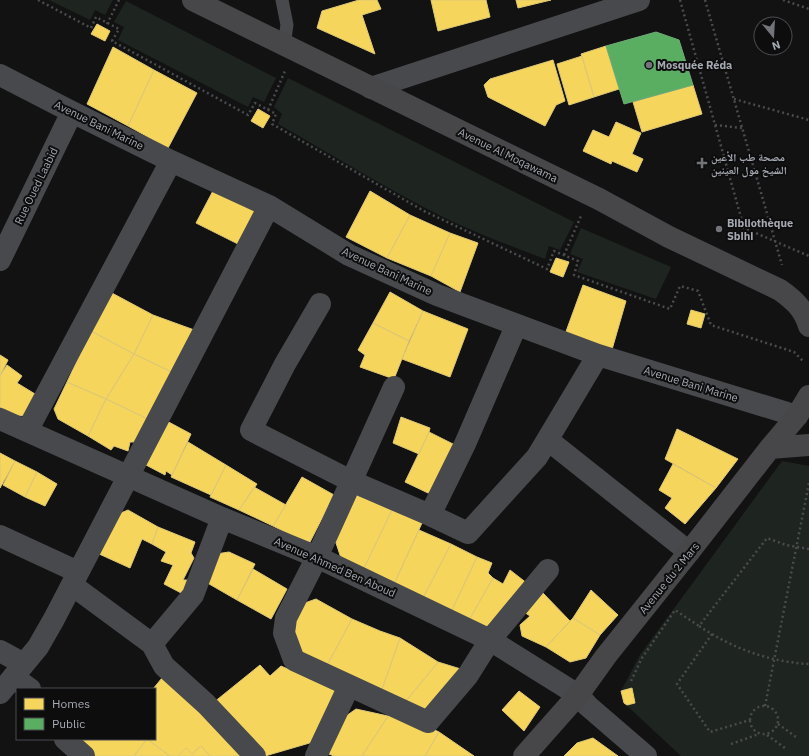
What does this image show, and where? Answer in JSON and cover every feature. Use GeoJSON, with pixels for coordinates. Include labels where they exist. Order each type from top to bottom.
{"type":"FeatureCollection","features":[{"type":"Feature","properties":{"kind":"street","name":"Avenue Al Moqawama"},"geometry":{"type":"LineString","coordinates":[[193,0],[589,195],[669,237],[780,290],[803,309]]}},
{"type":"Feature","properties":{"kind":"street"},"geometry":{"type":"LineString","coordinates":[[371,88],[639,0]]}},
{"type":"Feature","properties":{"kind":"street","name":"Avenue Bani Marine"},"geometry":{"type":"LineString","coordinates":[[0,75],[171,161],[269,206],[349,255],[437,295],[516,326],[598,355],[797,416]]}},
{"type":"Feature","properties":{"kind":"street","name":"Rue Oued Laabid"},"geometry":{"type":"LineString","coordinates":[[0,260],[72,112]]}},
{"type":"Feature","properties":{"kind":"street"},"geometry":{"type":"LineString","coordinates":[[27,431],[171,161]]}},
{"type":"Feature","properties":{"kind":"street"},"geometry":{"type":"LineString","coordinates":[[12,678],[38,647],[54,619],[269,206]]}},
{"type":"Feature","properties":{"kind":"street"},"geometry":{"type":"LineString","coordinates":[[320,304],[285,364],[251,430],[351,481],[468,533],[537,457],[598,355]]}},
{"type":"Feature","properties":{"kind":"street"},"geometry":{"type":"LineString","coordinates":[[430,515],[465,444],[516,326]]}},
{"type":"Feature","properties":{"kind":"street"},"geometry":{"type":"LineString","coordinates":[[394,387],[317,558],[286,618],[284,633],[294,660],[428,722],[468,675],[490,640],[548,570]]}},
{"type":"Feature","properties":{"kind":"street","name":"Avenue du 2 Mars"},"geometry":{"type":"LineString","coordinates":[[524,756],[578,695],[606,656],[797,416],[809,396]]}},
{"type":"Feature","properties":{"kind":"street","name":"Avenue Ahmed Ben Aboud"},"geometry":{"type":"LineString","coordinates":[[0,419],[129,475],[222,518],[317,558],[490,640],[578,695],[588,706],[646,756]]}},
{"type":"Feature","properties":{"kind":"street"},"geometry":{"type":"LineString","coordinates":[[548,440],[689,552]]}},
{"type":"Feature","properties":{"kind":"street"},"geometry":{"type":"LineString","coordinates":[[770,448],[809,446]]}},
{"type":"Feature","properties":{"kind":"street"},"geometry":{"type":"LineString","coordinates":[[152,644],[193,595],[222,518]]}},
{"type":"Feature","properties":{"kind":"street"},"geometry":{"type":"LineString","coordinates":[[0,536],[75,578],[152,644],[164,666],[206,704],[255,756]]}},
{"type":"Feature","properties":{"kind":"street"},"geometry":{"type":"LineString","coordinates":[[0,651],[12,678],[28,688]]}},
{"type":"Feature","properties":{"kind":"street"},"geometry":{"type":"LineString","coordinates":[[316,756],[349,686]]}},
{"type":"Feature","properties":{"kind":"street"},"geometry":{"type":"LineString","coordinates":[[66,740],[84,756]]}},
{"type":"Feature","properties":{"kind":"lane"},"geometry":{"type":"LineString","coordinates":[[281,2],[290,48]]}},
{"type":"Feature","properties":{"kind":"path"},"geometry":{"type":"LineString","coordinates":[[38,0],[91,28],[96,17],[119,30],[112,41],[248,115],[255,103],[276,114],[272,124],[424,210],[547,269],[554,251],[578,261],[574,275],[670,309],[680,286],[698,291],[711,325],[794,352],[804,362]]}},
{"type":"Feature","properties":{"kind":"path"},"geometry":{"type":"LineString","coordinates":[[107,24],[120,0]]}},
{"type":"Feature","properties":{"kind":"path"},"geometry":{"type":"LineString","coordinates":[[680,0],[744,228],[809,256]]}},
{"type":"Feature","properties":{"kind":"path"},"geometry":{"type":"LineString","coordinates":[[705,0],[775,241],[803,309]]}},
{"type":"Feature","properties":{"kind":"path"},"geometry":{"type":"LineString","coordinates":[[783,0],[809,10]]}},
{"type":"Feature","properties":{"kind":"path"},"geometry":{"type":"LineString","coordinates":[[268,110],[290,48]]}},
{"type":"Feature","properties":{"kind":"path"},"geometry":{"type":"LineString","coordinates":[[734,99],[809,120]]}},
{"type":"Feature","properties":{"kind":"path"},"geometry":{"type":"LineString","coordinates":[[715,125],[742,128]]}},
{"type":"Feature","properties":{"kind":"path"},"geometry":{"type":"LineString","coordinates":[[564,255],[589,195]]}},
{"type":"Feature","properties":{"kind":"path"},"geometry":{"type":"LineString","coordinates":[[765,706],[809,483]]}},
{"type":"Feature","properties":{"kind":"path"},"geometry":{"type":"LineString","coordinates":[[700,626],[766,538],[786,545],[809,548]]}},
{"type":"Feature","properties":{"kind":"path"},"geometry":{"type":"LineString","coordinates":[[631,681],[642,658],[675,610],[712,634],[742,650],[774,659],[809,664]]}},
{"type":"Feature","properties":{"kind":"path"},"geometry":{"type":"LineString","coordinates":[[712,634],[677,684],[710,732],[750,720]]}},
{"type":"Feature","properties":{"kind":"path"},"geometry":{"type":"LineString","coordinates":[[731,744],[760,734],[772,732],[778,724],[778,718],[776,712],[765,706],[760,706],[751,714],[751,726],[754,731],[760,734]]}},
{"type":"Feature","properties":{"kind":"path"},"geometry":{"type":"LineString","coordinates":[[778,724],[796,737]]}},
{"type":"Feature","properties":{"kind":"path"},"geometry":{"type":"LineString","coordinates":[[767,734],[785,748]]}},
{"type":"Feature","properties":{"kind":"shaded area"},"geometry":{"type":"Polygon","coordinates":[[[49,0],[113,0],[105,15],[95,10],[90,20],[49,0]]]}},
{"type":"Feature","properties":{"kind":"shaded area"},"geometry":{"type":"Polygon","coordinates":[[[126,1],[276,78],[264,102],[253,97],[248,107],[118,40],[124,27],[114,22],[126,1]]]}},
{"type":"Feature","properties":{"kind":"shaded area"},"geometry":{"type":"Polygon","coordinates":[[[288,78],[574,222],[560,250],[549,246],[545,259],[455,223],[401,195],[278,124],[282,114],[274,107],[288,78]]]}},
{"type":"Feature","properties":{"kind":"shaded area"},"geometry":{"type":"Polygon","coordinates":[[[581,228],[671,267],[656,299],[577,272],[583,259],[570,254],[581,228]]]}},
{"type":"Feature","properties":{"kind":"shaded area"},"geometry":{"type":"Polygon","coordinates":[[[782,461],[809,466],[809,756],[681,756],[624,703],[621,691],[640,655],[782,461]]]}},
{"type":"Feature","properties":{"kind":"building: Homes"},"geometry":{"type":"Polygon","coordinates":[[[359,0],[377,0],[381,9],[362,15],[375,54],[317,28],[322,11],[359,0]]]}},
{"type":"Feature","properties":{"kind":"building: Homes"},"geometry":{"type":"Polygon","coordinates":[[[431,0],[486,0],[490,17],[438,31],[431,0]]]}},
{"type":"Feature","properties":{"kind":"building: Homes"},"geometry":{"type":"Polygon","coordinates":[[[516,0],[551,0],[518,8],[516,0]]]}},
{"type":"Feature","properties":{"kind":"building: Homes"},"geometry":{"type":"Polygon","coordinates":[[[97,24],[110,31],[105,41],[91,34],[97,24]]]}},
{"type":"Feature","properties":{"kind":"building: Homes"},"geometry":{"type":"Polygon","coordinates":[[[606,46],[619,89],[594,97],[581,54],[606,46]]]}},
{"type":"Feature","properties":{"kind":"building: Homes"},"geometry":{"type":"Polygon","coordinates":[[[113,47],[154,70],[128,126],[87,104],[113,47]]]}},
{"type":"Feature","properties":{"kind":"building: Homes"},"geometry":{"type":"Polygon","coordinates":[[[582,56],[594,97],[569,105],[557,64],[582,56]]]}},
{"type":"Feature","properties":{"kind":"building: Homes"},"geometry":{"type":"Polygon","coordinates":[[[553,60],[565,101],[556,105],[545,126],[488,97],[484,85],[490,79],[553,60]]]}},
{"type":"Feature","properties":{"kind":"building: Homes"},"geometry":{"type":"Polygon","coordinates":[[[154,70],[197,93],[168,148],[128,126],[154,70]]]}},
{"type":"Feature","properties":{"kind":"building: Homes"},"geometry":{"type":"Polygon","coordinates":[[[693,85],[702,114],[642,132],[633,102],[693,85]]]}},
{"type":"Feature","properties":{"kind":"building: Homes"},"geometry":{"type":"Polygon","coordinates":[[[258,109],[270,116],[263,128],[251,121],[258,109]]]}},
{"type":"Feature","properties":{"kind":"building: Homes"},"geometry":{"type":"Polygon","coordinates":[[[616,122],[641,133],[632,154],[643,159],[637,172],[612,161],[611,164],[583,151],[593,130],[609,137],[616,122]]]}},
{"type":"Feature","properties":{"kind":"building: Homes"},"geometry":{"type":"Polygon","coordinates":[[[215,187],[261,210],[242,246],[196,223],[215,187]]]}},
{"type":"Feature","properties":{"kind":"building: Homes"},"geometry":{"type":"Polygon","coordinates":[[[370,191],[410,215],[387,258],[346,237],[370,191]]]}},
{"type":"Feature","properties":{"kind":"building: Homes"},"geometry":{"type":"Polygon","coordinates":[[[410,215],[450,233],[431,276],[387,258],[410,215]]]}},
{"type":"Feature","properties":{"kind":"building: Homes"},"geometry":{"type":"Polygon","coordinates":[[[450,233],[478,243],[460,292],[431,276],[450,233]]]}},
{"type":"Feature","properties":{"kind":"building: Homes"},"geometry":{"type":"Polygon","coordinates":[[[556,258],[569,262],[563,277],[550,272],[556,258]]]}},
{"type":"Feature","properties":{"kind":"building: Homes"},"geometry":{"type":"Polygon","coordinates":[[[583,285],[626,301],[611,353],[564,337],[583,285]]]}},
{"type":"Feature","properties":{"kind":"building: Homes"},"geometry":{"type":"Polygon","coordinates":[[[110,292],[153,315],[134,354],[91,331],[110,292]]]}},
{"type":"Feature","properties":{"kind":"building: Homes"},"geometry":{"type":"Polygon","coordinates":[[[390,292],[423,311],[409,341],[373,323],[390,292]]]}},
{"type":"Feature","properties":{"kind":"building: Homes"},"geometry":{"type":"Polygon","coordinates":[[[691,310],[705,314],[701,328],[687,324],[691,310]]]}},
{"type":"Feature","properties":{"kind":"building: Homes"},"geometry":{"type":"Polygon","coordinates":[[[423,311],[468,329],[450,377],[402,359],[423,311]]]}},
{"type":"Feature","properties":{"kind":"building: Homes"},"geometry":{"type":"Polygon","coordinates":[[[153,315],[197,331],[176,374],[134,354],[153,315]]]}},
{"type":"Feature","properties":{"kind":"building: Homes"},"geometry":{"type":"Polygon","coordinates":[[[373,323],[409,341],[394,379],[360,367],[365,355],[358,350],[373,323]]]}},
{"type":"Feature","properties":{"kind":"building: Homes"},"geometry":{"type":"Polygon","coordinates":[[[91,331],[134,354],[106,399],[67,382],[91,331]]]}},
{"type":"Feature","properties":{"kind":"building: Homes"},"geometry":{"type":"Polygon","coordinates":[[[134,354],[176,374],[150,420],[106,399],[134,354]]]}},
{"type":"Feature","properties":{"kind":"building: Homes"},"geometry":{"type":"Polygon","coordinates":[[[0,355],[8,360],[0,376],[0,355]]]}},
{"type":"Feature","properties":{"kind":"building: Homes"},"geometry":{"type":"Polygon","coordinates":[[[7,365],[22,376],[17,383],[40,397],[29,415],[16,416],[0,407],[0,376],[7,365]]]}},
{"type":"Feature","properties":{"kind":"building: Homes"},"geometry":{"type":"Polygon","coordinates":[[[67,382],[106,399],[88,436],[58,419],[54,409],[67,382]]]}},
{"type":"Feature","properties":{"kind":"building: Homes"},"geometry":{"type":"Polygon","coordinates":[[[106,399],[150,420],[134,442],[130,442],[128,451],[114,446],[111,450],[88,436],[106,399]]]}},
{"type":"Feature","properties":{"kind":"building: Homes"},"geometry":{"type":"Polygon","coordinates":[[[401,417],[430,428],[419,454],[393,443],[401,417]]]}},
{"type":"Feature","properties":{"kind":"building: Homes"},"geometry":{"type":"Polygon","coordinates":[[[163,419],[191,434],[172,475],[166,471],[165,475],[146,465],[163,419]]]}},
{"type":"Feature","properties":{"kind":"building: Homes"},"geometry":{"type":"Polygon","coordinates":[[[677,429],[738,459],[716,488],[665,459],[677,429]]]}},
{"type":"Feature","properties":{"kind":"building: Homes"},"geometry":{"type":"Polygon","coordinates":[[[429,432],[459,447],[438,488],[428,493],[405,482],[429,432]]]}},
{"type":"Feature","properties":{"kind":"building: Homes"},"geometry":{"type":"Polygon","coordinates":[[[188,442],[226,465],[211,495],[171,477],[188,442]]]}},
{"type":"Feature","properties":{"kind":"building: Homes"},"geometry":{"type":"Polygon","coordinates":[[[0,453],[15,461],[0,488],[0,453]]]}},
{"type":"Feature","properties":{"kind":"building: Homes"},"geometry":{"type":"Polygon","coordinates":[[[15,461],[37,472],[25,497],[3,485],[15,461]]]}},
{"type":"Feature","properties":{"kind":"building: Homes"},"geometry":{"type":"Polygon","coordinates":[[[673,464],[716,488],[685,524],[665,508],[672,498],[659,490],[673,464]]]}},
{"type":"Feature","properties":{"kind":"building: Homes"},"geometry":{"type":"Polygon","coordinates":[[[226,465],[257,484],[239,510],[210,497],[226,465]]]}},
{"type":"Feature","properties":{"kind":"building: Homes"},"geometry":{"type":"Polygon","coordinates":[[[37,472],[57,484],[45,506],[25,497],[37,472]]]}},
{"type":"Feature","properties":{"kind":"building: Homes"},"geometry":{"type":"Polygon","coordinates":[[[302,477],[334,495],[309,544],[273,526],[302,477]]]}},
{"type":"Feature","properties":{"kind":"building: Homes"},"geometry":{"type":"Polygon","coordinates":[[[254,487],[286,505],[273,526],[239,510],[254,487]]]}},
{"type":"Feature","properties":{"kind":"building: Homes"},"geometry":{"type":"Polygon","coordinates":[[[356,495],[393,508],[363,570],[342,561],[335,540],[356,495]]]}},
{"type":"Feature","properties":{"kind":"building: Homes"},"geometry":{"type":"Polygon","coordinates":[[[393,508],[422,523],[394,584],[363,570],[393,508]]]}},
{"type":"Feature","properties":{"kind":"building: Homes"},"geometry":{"type":"Polygon","coordinates":[[[128,510],[158,527],[152,544],[142,539],[130,568],[97,553],[116,515],[128,510]]]}},
{"type":"Feature","properties":{"kind":"building: Homes"},"geometry":{"type":"Polygon","coordinates":[[[158,527],[195,542],[191,553],[194,558],[183,580],[190,580],[183,594],[164,584],[173,565],[161,561],[166,552],[152,544],[158,527]]]}},
{"type":"Feature","properties":{"kind":"building: Homes"},"geometry":{"type":"Polygon","coordinates":[[[419,530],[451,544],[423,598],[394,584],[419,530]]]}},
{"type":"Feature","properties":{"kind":"building: Homes"},"geometry":{"type":"Polygon","coordinates":[[[451,544],[477,557],[451,612],[423,598],[451,544]]]}},
{"type":"Feature","properties":{"kind":"building: Homes"},"geometry":{"type":"Polygon","coordinates":[[[229,552],[255,564],[237,600],[204,581],[216,554],[229,552]]]}},
{"type":"Feature","properties":{"kind":"building: Homes"},"geometry":{"type":"Polygon","coordinates":[[[477,557],[492,563],[488,573],[493,578],[469,620],[451,612],[477,557]]]}},
{"type":"Feature","properties":{"kind":"building: Homes"},"geometry":{"type":"Polygon","coordinates":[[[253,569],[287,589],[271,619],[237,600],[253,569]]]}},
{"type":"Feature","properties":{"kind":"building: Homes"},"geometry":{"type":"Polygon","coordinates":[[[510,570],[528,584],[493,622],[485,627],[469,620],[493,578],[503,584],[510,570]]]}},
{"type":"Feature","properties":{"kind":"building: Homes"},"geometry":{"type":"Polygon","coordinates":[[[591,590],[618,615],[600,635],[573,618],[591,590]]]}},
{"type":"Feature","properties":{"kind":"building: Homes"},"geometry":{"type":"Polygon","coordinates":[[[542,592],[570,621],[546,647],[522,636],[520,625],[530,616],[524,612],[542,592]]]}},
{"type":"Feature","properties":{"kind":"building: Homes"},"geometry":{"type":"Polygon","coordinates":[[[316,599],[352,619],[325,669],[297,656],[289,636],[299,605],[316,599]]]}},
{"type":"Feature","properties":{"kind":"building: Homes"},"geometry":{"type":"Polygon","coordinates":[[[573,618],[600,635],[586,658],[570,662],[546,647],[573,618]]]}},
{"type":"Feature","properties":{"kind":"building: Homes"},"geometry":{"type":"Polygon","coordinates":[[[352,619],[400,638],[380,695],[325,669],[352,619]]]}},
{"type":"Feature","properties":{"kind":"building: Homes"},"geometry":{"type":"Polygon","coordinates":[[[400,638],[438,662],[402,706],[380,695],[400,638]]]}},
{"type":"Feature","properties":{"kind":"building: Homes"},"geometry":{"type":"Polygon","coordinates":[[[438,662],[464,670],[425,717],[402,706],[438,662]]]}},
{"type":"Feature","properties":{"kind":"building: Homes"},"geometry":{"type":"Polygon","coordinates":[[[260,665],[270,676],[281,666],[335,690],[313,742],[265,756],[213,703],[260,665]]]}},
{"type":"Feature","properties":{"kind":"building: Homes"},"geometry":{"type":"Polygon","coordinates":[[[166,673],[251,756],[210,756],[201,746],[192,754],[186,748],[178,756],[170,756],[148,740],[156,740],[156,688],[154,688],[166,673]]]}},
{"type":"Feature","properties":{"kind":"building: Homes"},"geometry":{"type":"Polygon","coordinates":[[[632,688],[635,703],[627,705],[624,703],[621,691],[632,688]]]}},
{"type":"Feature","properties":{"kind":"building: Homes"},"geometry":{"type":"Polygon","coordinates":[[[519,691],[540,707],[524,731],[502,710],[519,691]]]}},
{"type":"Feature","properties":{"kind":"building: Homes"},"geometry":{"type":"Polygon","coordinates":[[[356,709],[388,716],[362,756],[334,756],[324,752],[346,716],[356,709]]]}},
{"type":"Feature","properties":{"kind":"building: Homes"},"geometry":{"type":"Polygon","coordinates":[[[392,710],[439,732],[425,756],[362,756],[392,710]]]}},
{"type":"Feature","properties":{"kind":"building: Homes"},"geometry":{"type":"Polygon","coordinates":[[[439,732],[474,756],[425,756],[439,732]]]}},
{"type":"Feature","properties":{"kind":"building: Homes"},"geometry":{"type":"Polygon","coordinates":[[[593,738],[618,756],[564,756],[577,743],[593,738]]]}},
{"type":"Feature","properties":{"kind":"building: Homes"},"geometry":{"type":"Polygon","coordinates":[[[78,740],[146,740],[134,756],[89,756],[78,740]]]}},
{"type":"Feature","properties":{"kind":"building: Homes"},"geometry":{"type":"Polygon","coordinates":[[[146,740],[148,740],[170,756],[134,756],[146,740]]]}},
{"type":"Feature","properties":{"kind":"building: Homes"},"geometry":{"type":"Polygon","coordinates":[[[201,746],[210,756],[178,756],[186,748],[192,754],[201,746]]]}},
{"type":"Feature","properties":{"kind":"building: Public","name":"Mosquée Réda"},"geometry":{"type":"Polygon","coordinates":[[[656,32],[679,40],[693,85],[624,104],[606,46],[656,32]]]}},
{"type":"Feature","properties":{"kind":"place","name":"Mosquée Réda"},"geometry":{"type":"Point","coordinates":[649,65]}},
{"type":"Feature","properties":{"kind":"place","name":"مصحة طب الأعين الشيخ مول العينين"},"geometry":{"type":"Point","coordinates":[702,163]}},
{"type":"Feature","properties":{"kind":"place","name":"Bibliothèque Sbihi"},"geometry":{"type":"Point","coordinates":[719,229]}}]}
